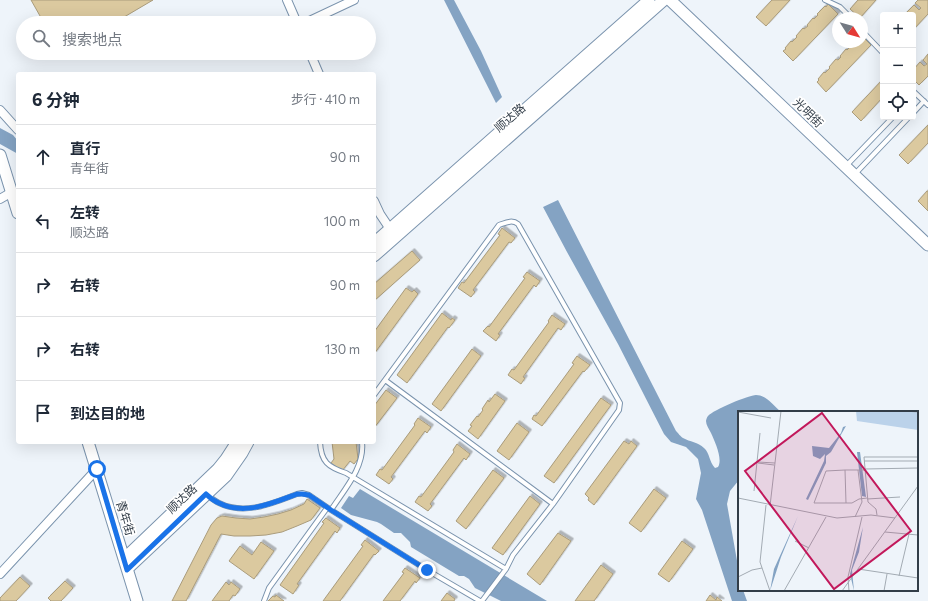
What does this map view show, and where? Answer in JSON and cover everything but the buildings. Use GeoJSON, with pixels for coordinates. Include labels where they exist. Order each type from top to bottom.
{"type":"FeatureCollection","features":[{"type":"Feature","properties":{"kind":"main road","name":"顺达路"},"geometry":{"type":"LineString","coordinates":[[376,241],[649,0]]}},
{"type":"Feature","properties":{"kind":"main road","name":"顺达路"},"geometry":{"type":"LineString","coordinates":[[376,254],[664,0]]}},
{"type":"Feature","properties":{"kind":"main road","name":"光明街"},"geometry":{"type":"LineString","coordinates":[[670,0],[928,245]]}},
{"type":"Feature","properties":{"kind":"main road"},"geometry":{"type":"LineString","coordinates":[[0,155],[16,206]]}},
{"type":"Feature","properties":{"kind":"main road","name":"青年街"},"geometry":{"type":"LineString","coordinates":[[89,444],[136,601]]}},
{"type":"Feature","properties":{"kind":"main road","name":"顺达路"},"geometry":{"type":"LineString","coordinates":[[126,564],[218,469],[236,444]]}},
{"type":"Feature","properties":{"kind":"main road","name":"顺达路"},"geometry":{"type":"LineString","coordinates":[[126,564],[226,476],[247,444]]}},
{"type":"Feature","properties":{"kind":"street"},"geometry":{"type":"LineString","coordinates":[[287,0],[294,16]]}},
{"type":"Feature","properties":{"kind":"street"},"geometry":{"type":"LineString","coordinates":[[320,16],[354,0]]}},
{"type":"Feature","properties":{"kind":"street"},"geometry":{"type":"LineString","coordinates":[[313,60],[318,72]]}},
{"type":"Feature","properties":{"kind":"street"},"geometry":{"type":"LineString","coordinates":[[0,110],[16,128]]}},
{"type":"Feature","properties":{"kind":"street"},"geometry":{"type":"LineString","coordinates":[[0,199],[12,192]]}},
{"type":"Feature","properties":{"kind":"street"},"geometry":{"type":"LineString","coordinates":[[376,206],[390,229]]}},
{"type":"Feature","properties":{"kind":"street"},"geometry":{"type":"LineString","coordinates":[[0,574],[97,469]]}},
{"type":"Feature","properties":{"kind":"lane"},"geometry":{"type":"LineString","coordinates":[[824,0],[840,7],[845,12]]}},
{"type":"Feature","properties":{"kind":"lane"},"geometry":{"type":"LineString","coordinates":[[868,37],[880,50]]}},
{"type":"Feature","properties":{"kind":"lane"},"geometry":{"type":"LineString","coordinates":[[916,95],[928,105]]}},
{"type":"Feature","properties":{"kind":"lane"},"geometry":{"type":"LineString","coordinates":[[916,110],[924,101]]}},
{"type":"Feature","properties":{"kind":"lane"},"geometry":{"type":"LineString","coordinates":[[846,167],[890,120]]}},
{"type":"Feature","properties":{"kind":"lane"},"geometry":{"type":"LineString","coordinates":[[854,175],[906,120]]}},
{"type":"Feature","properties":{"kind":"lane"},"geometry":{"type":"LineString","coordinates":[[206,494],[214,501],[227,506],[247,508],[260,507],[297,494],[309,495],[427,570],[481,601],[506,569],[513,555],[553,504],[619,410],[620,403],[518,224],[509,221],[499,225],[376,392]]}},
{"type":"Feature","properties":{"kind":"lane"},"geometry":{"type":"LineString","coordinates":[[385,380],[553,504]]}},
{"type":"Feature","properties":{"kind":"lane"},"geometry":{"type":"LineString","coordinates":[[320,444],[320,450],[323,458],[332,468],[353,477],[506,569]]}},
{"type":"Feature","properties":{"kind":"lane"},"geometry":{"type":"LineString","coordinates":[[264,601],[269,588],[353,477],[362,455],[362,444]]}},
{"type":"Feature","properties":{"kind":"water"},"geometry":{"type":"Polygon","coordinates":[[[444,0],[454,0],[481,51],[502,97],[496,103],[444,0]]]}},
{"type":"Feature","properties":{"kind":"water"},"geometry":{"type":"Polygon","coordinates":[[[0,128],[13,135],[16,139],[16,153],[0,144],[0,128]]]}},
{"type":"Feature","properties":{"kind":"water"},"geometry":{"type":"Polygon","coordinates":[[[558,200],[676,431],[681,437],[699,444],[704,448],[715,468],[718,467],[720,460],[718,450],[706,424],[708,416],[711,413],[746,397],[756,395],[760,395],[766,399],[780,411],[738,411],[738,481],[730,491],[727,504],[738,566],[738,591],[743,591],[747,601],[732,601],[702,510],[696,499],[701,473],[698,459],[686,447],[671,442],[664,434],[618,344],[543,207],[558,200]]]}},
{"type":"Feature","properties":{"kind":"water"},"geometry":{"type":"Polygon","coordinates":[[[360,489],[547,601],[501,601],[475,588],[469,579],[464,576],[459,576],[411,547],[410,542],[401,533],[394,533],[377,522],[351,515],[341,508],[349,496],[353,498],[360,489]]]}},
{"type":"Feature","properties":{"kind":"route"},"geometry":{"type":"LineString","coordinates":[[97,469],[127,570],[206,494],[220,504],[242,508],[260,507],[297,494],[309,495],[427,570]]}}]}
